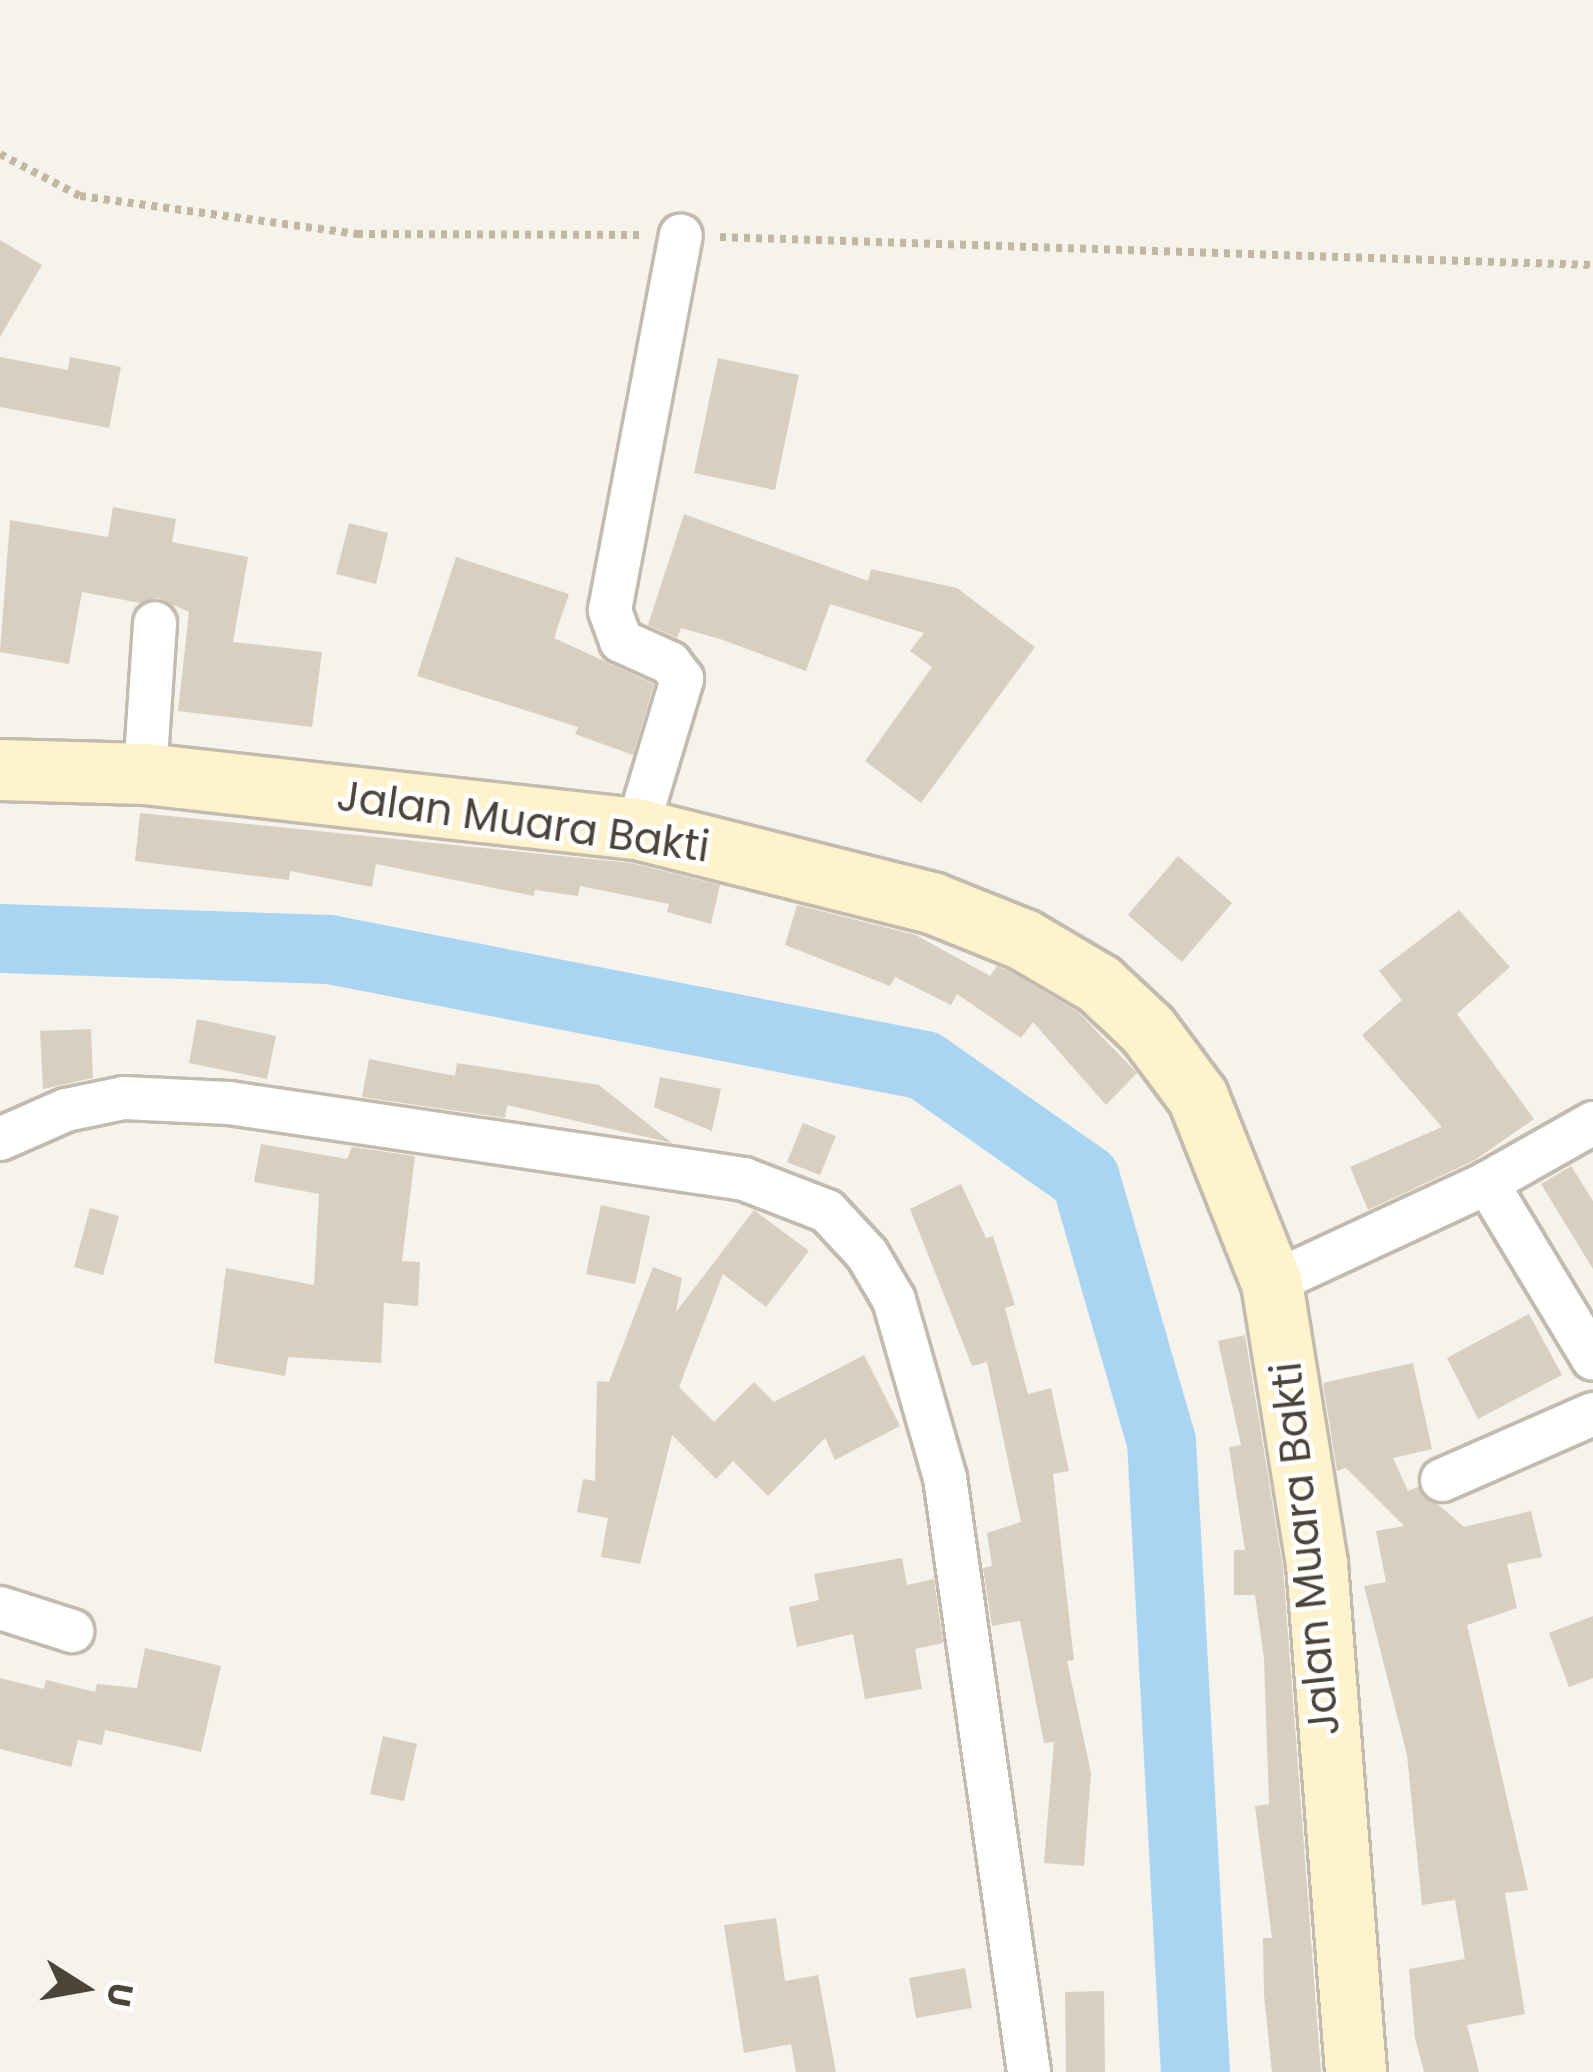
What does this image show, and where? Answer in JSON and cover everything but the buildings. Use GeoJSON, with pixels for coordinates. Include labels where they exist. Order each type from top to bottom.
{"type":"FeatureCollection","features":[{"type":"Feature","properties":{"kind":"street"},"geometry":{"type":"LineString","coordinates":[[637,829],[682,679],[670,663],[621,641],[610,610],[681,236]]}},
{"type":"Feature","properties":{"kind":"street"},"geometry":{"type":"LineString","coordinates":[[145,774],[155,623]]}},
{"type":"Feature","properties":{"kind":"street","name":"Jalan Muara Bakti"},"geometry":{"type":"LineString","coordinates":[[0,770],[145,774],[637,829],[932,903],[1024,940],[1099,984],[1148,1030],[1198,1097],[1272,1282],[1317,1564],[1356,2072]]}},
{"type":"Feature","properties":{"kind":"street"},"geometry":{"type":"LineString","coordinates":[[0,1139],[66,1110],[124,1098],[229,1103],[744,1179],[826,1211],[867,1254],[894,1300],[945,1478],[1029,2072]]}},
{"type":"Feature","properties":{"kind":"street"},"geometry":{"type":"LineString","coordinates":[[1272,1282],[1487,1183],[1593,1123]]}},
{"type":"Feature","properties":{"kind":"street"},"geometry":{"type":"LineString","coordinates":[[1487,1183],[1593,1359]]}},
{"type":"Feature","properties":{"kind":"street"},"geometry":{"type":"LineString","coordinates":[[1442,1480],[1593,1414]]}},
{"type":"Feature","properties":{"kind":"street"},"geometry":{"type":"LineString","coordinates":[[0,1608],[72,1631]]}},
{"type":"Feature","properties":{"kind":"path"},"geometry":{"type":"LineString","coordinates":[[0,154],[80,196],[357,235],[681,236],[1593,265]]}},
{"type":"Feature","properties":{"kind":"waterway"},"geometry":{"type":"LineString","coordinates":[[0,938],[329,949],[924,1065],[1085,1178],[1161,1441],[1195,2072]]}}]}
